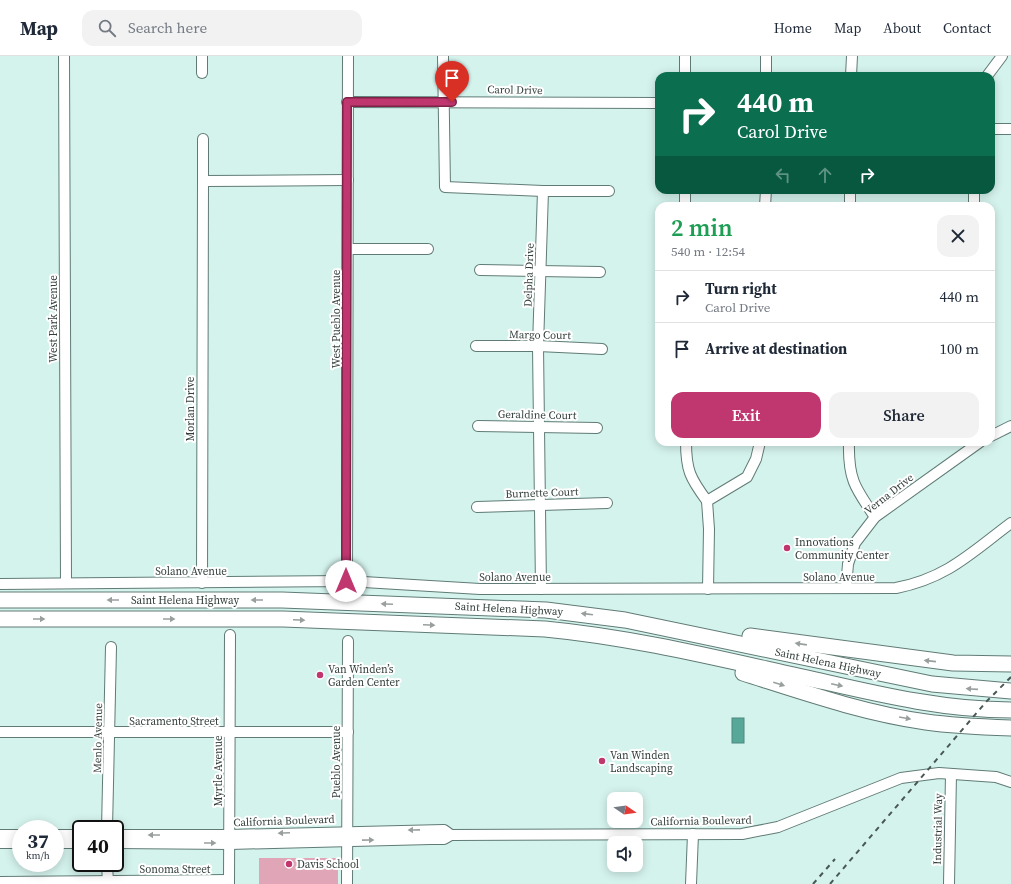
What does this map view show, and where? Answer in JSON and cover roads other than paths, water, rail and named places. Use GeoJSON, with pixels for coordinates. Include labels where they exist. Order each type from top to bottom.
{"type":"FeatureCollection","features":[{"type":"Feature","properties":{"kind":"highway","name":"Saint Helena Highway"},"geometry":{"type":"LineString","coordinates":[[0,600],[289,600],[546,610],[625,620],[894,678],[966,688],[1011,691]]}},
{"type":"Feature","properties":{"kind":"highway","name":"Saint Helena Highway"},"geometry":{"type":"LineString","coordinates":[[0,619],[283,619],[506,627],[583,633],[662,646],[890,696],[965,707],[1011,710]]}},
{"type":"Feature","properties":{"kind":"highway"},"geometry":{"type":"LineString","coordinates":[[625,620],[688,627],[920,660],[953,663],[1011,664]]}},
{"type":"Feature","properties":{"kind":"highway"},"geometry":{"type":"LineString","coordinates":[[662,646],[861,709],[925,722],[960,726],[1011,728]]}},
{"type":"Feature","properties":{"kind":"street","name":"West Park Avenue"},"geometry":{"type":"LineString","coordinates":[[64,56],[66,582]]}},
{"type":"Feature","properties":{"kind":"street"},"geometry":{"type":"LineString","coordinates":[[202,56],[202,73]]}},
{"type":"Feature","properties":{"kind":"street","name":"West Pueblo Avenue"},"geometry":{"type":"LineString","coordinates":[[346,581],[348,56]]}},
{"type":"Feature","properties":{"kind":"street"},"geometry":{"type":"LineString","coordinates":[[442,56],[445,187],[543,191],[609,190]]}},
{"type":"Feature","properties":{"kind":"street"},"geometry":{"type":"LineString","coordinates":[[685,56],[685,72]]}},
{"type":"Feature","properties":{"kind":"street"},"geometry":{"type":"LineString","coordinates":[[766,56],[766,72]]}},
{"type":"Feature","properties":{"kind":"street"},"geometry":{"type":"LineString","coordinates":[[852,56],[852,72]]}},
{"type":"Feature","properties":{"kind":"street"},"geometry":{"type":"LineString","coordinates":[[990,72],[1002,56]]}},
{"type":"Feature","properties":{"kind":"street","name":"Carol Drive"},"geometry":{"type":"LineString","coordinates":[[347,102],[655,103]]}},
{"type":"Feature","properties":{"kind":"street"},"geometry":{"type":"LineString","coordinates":[[995,129],[1011,129]]}},
{"type":"Feature","properties":{"kind":"street","name":"Morlan Drive"},"geometry":{"type":"LineString","coordinates":[[202,582],[203,140]]}},
{"type":"Feature","properties":{"kind":"street"},"geometry":{"type":"LineString","coordinates":[[203,181],[348,180]]}},
{"type":"Feature","properties":{"kind":"street","name":"Delpha Drive"},"geometry":{"type":"LineString","coordinates":[[541,589],[538,346],[542,270],[543,191]]}},
{"type":"Feature","properties":{"kind":"street"},"geometry":{"type":"LineString","coordinates":[[348,249],[428,249]]}},
{"type":"Feature","properties":{"kind":"street"},"geometry":{"type":"LineString","coordinates":[[480,270],[600,272]]}},
{"type":"Feature","properties":{"kind":"street","name":"Margo Court"},"geometry":{"type":"LineString","coordinates":[[476,346],[538,346],[602,350]]}},
{"type":"Feature","properties":{"kind":"street","name":"Geraldine Court"},"geometry":{"type":"LineString","coordinates":[[478,426],[597,428]]}},
{"type":"Feature","properties":{"kind":"street"},"geometry":{"type":"LineString","coordinates":[[995,434],[1011,426]]}},
{"type":"Feature","properties":{"kind":"street"},"geometry":{"type":"LineString","coordinates":[[686,446],[686,464],[693,482],[706,501],[709,529],[708,589]]}},
{"type":"Feature","properties":{"kind":"street"},"geometry":{"type":"LineString","coordinates":[[706,501],[748,477],[756,459],[759,446]]}},
{"type":"Feature","properties":{"kind":"street"},"geometry":{"type":"LineString","coordinates":[[848,446],[848,462],[855,488],[875,517]]}},
{"type":"Feature","properties":{"kind":"street","name":"Verna Drive"},"geometry":{"type":"LineString","coordinates":[[846,588],[848,564],[855,543],[875,517],[974,446]]}},
{"type":"Feature","properties":{"kind":"street","name":"Burnette Court"},"geometry":{"type":"LineString","coordinates":[[477,506],[541,506],[607,503]]}},
{"type":"Feature","properties":{"kind":"street","name":"Solano Avenue"},"geometry":{"type":"LineString","coordinates":[[0,584],[66,582],[346,581],[474,589],[889,589],[917,584],[950,570],[1011,523]]}},
{"type":"Feature","properties":{"kind":"street","name":"Myrtle Avenue"},"geometry":{"type":"LineString","coordinates":[[230,635],[230,882]]}},
{"type":"Feature","properties":{"kind":"street","name":"Pueblo Avenue"},"geometry":{"type":"LineString","coordinates":[[348,640],[348,884]]}},
{"type":"Feature","properties":{"kind":"street","name":"Menlo Avenue"},"geometry":{"type":"LineString","coordinates":[[107,820],[111,647]]}},
{"type":"Feature","properties":{"kind":"street","name":"Sacramento Street"},"geometry":{"type":"LineString","coordinates":[[0,732],[110,734],[348,732]]}},
{"type":"Feature","properties":{"kind":"street","name":"California Boulevard"},"geometry":{"type":"LineString","coordinates":[[124,843],[348,836],[444,839],[452,835],[742,834],[767,830],[838,804],[866,790],[901,778],[925,774],[952,774],[996,777],[1011,782]]}},
{"type":"Feature","properties":{"kind":"street","name":"Industrial Way"},"geometry":{"type":"LineString","coordinates":[[950,884],[952,774]]}},
{"type":"Feature","properties":{"kind":"street"},"geometry":{"type":"LineString","coordinates":[[691,884],[693,834]]}},
{"type":"Feature","properties":{"kind":"street"},"geometry":{"type":"LineString","coordinates":[[0,835],[12,835]]}},
{"type":"Feature","properties":{"kind":"street","name":"California Boulevard"},"geometry":{"type":"LineString","coordinates":[[124,835],[229,839]]}},
{"type":"Feature","properties":{"kind":"street"},"geometry":{"type":"LineString","coordinates":[[0,843],[12,843]]}},
{"type":"Feature","properties":{"kind":"street"},"geometry":{"type":"LineString","coordinates":[[108,872],[108,883]]}},
{"type":"Feature","properties":{"kind":"street","name":"Sonoma Street"},"geometry":{"type":"LineString","coordinates":[[0,882],[230,882]]}},
{"type":"Feature","properties":{"kind":"railway"},"geometry":{"type":"LineString","coordinates":[[830,884],[986,702],[1011,677]]}},
{"type":"Feature","properties":{"kind":"railway"},"geometry":{"type":"LineString","coordinates":[[813,884],[835,859]]}},
{"type":"Feature","properties":{"kind":"place","name":"Innovations Community Center"},"geometry":{"type":"Point","coordinates":[787,548]}},
{"type":"Feature","properties":{"kind":"place","name":"Van Winden’s Garden Center"},"geometry":{"type":"Point","coordinates":[320,675]}},
{"type":"Feature","properties":{"kind":"place","name":"Van Winden Landscaping"},"geometry":{"type":"Point","coordinates":[602,761]}},
{"type":"Feature","properties":{"kind":"place","name":"Davis School"},"geometry":{"type":"Point","coordinates":[289,864]}}]}
